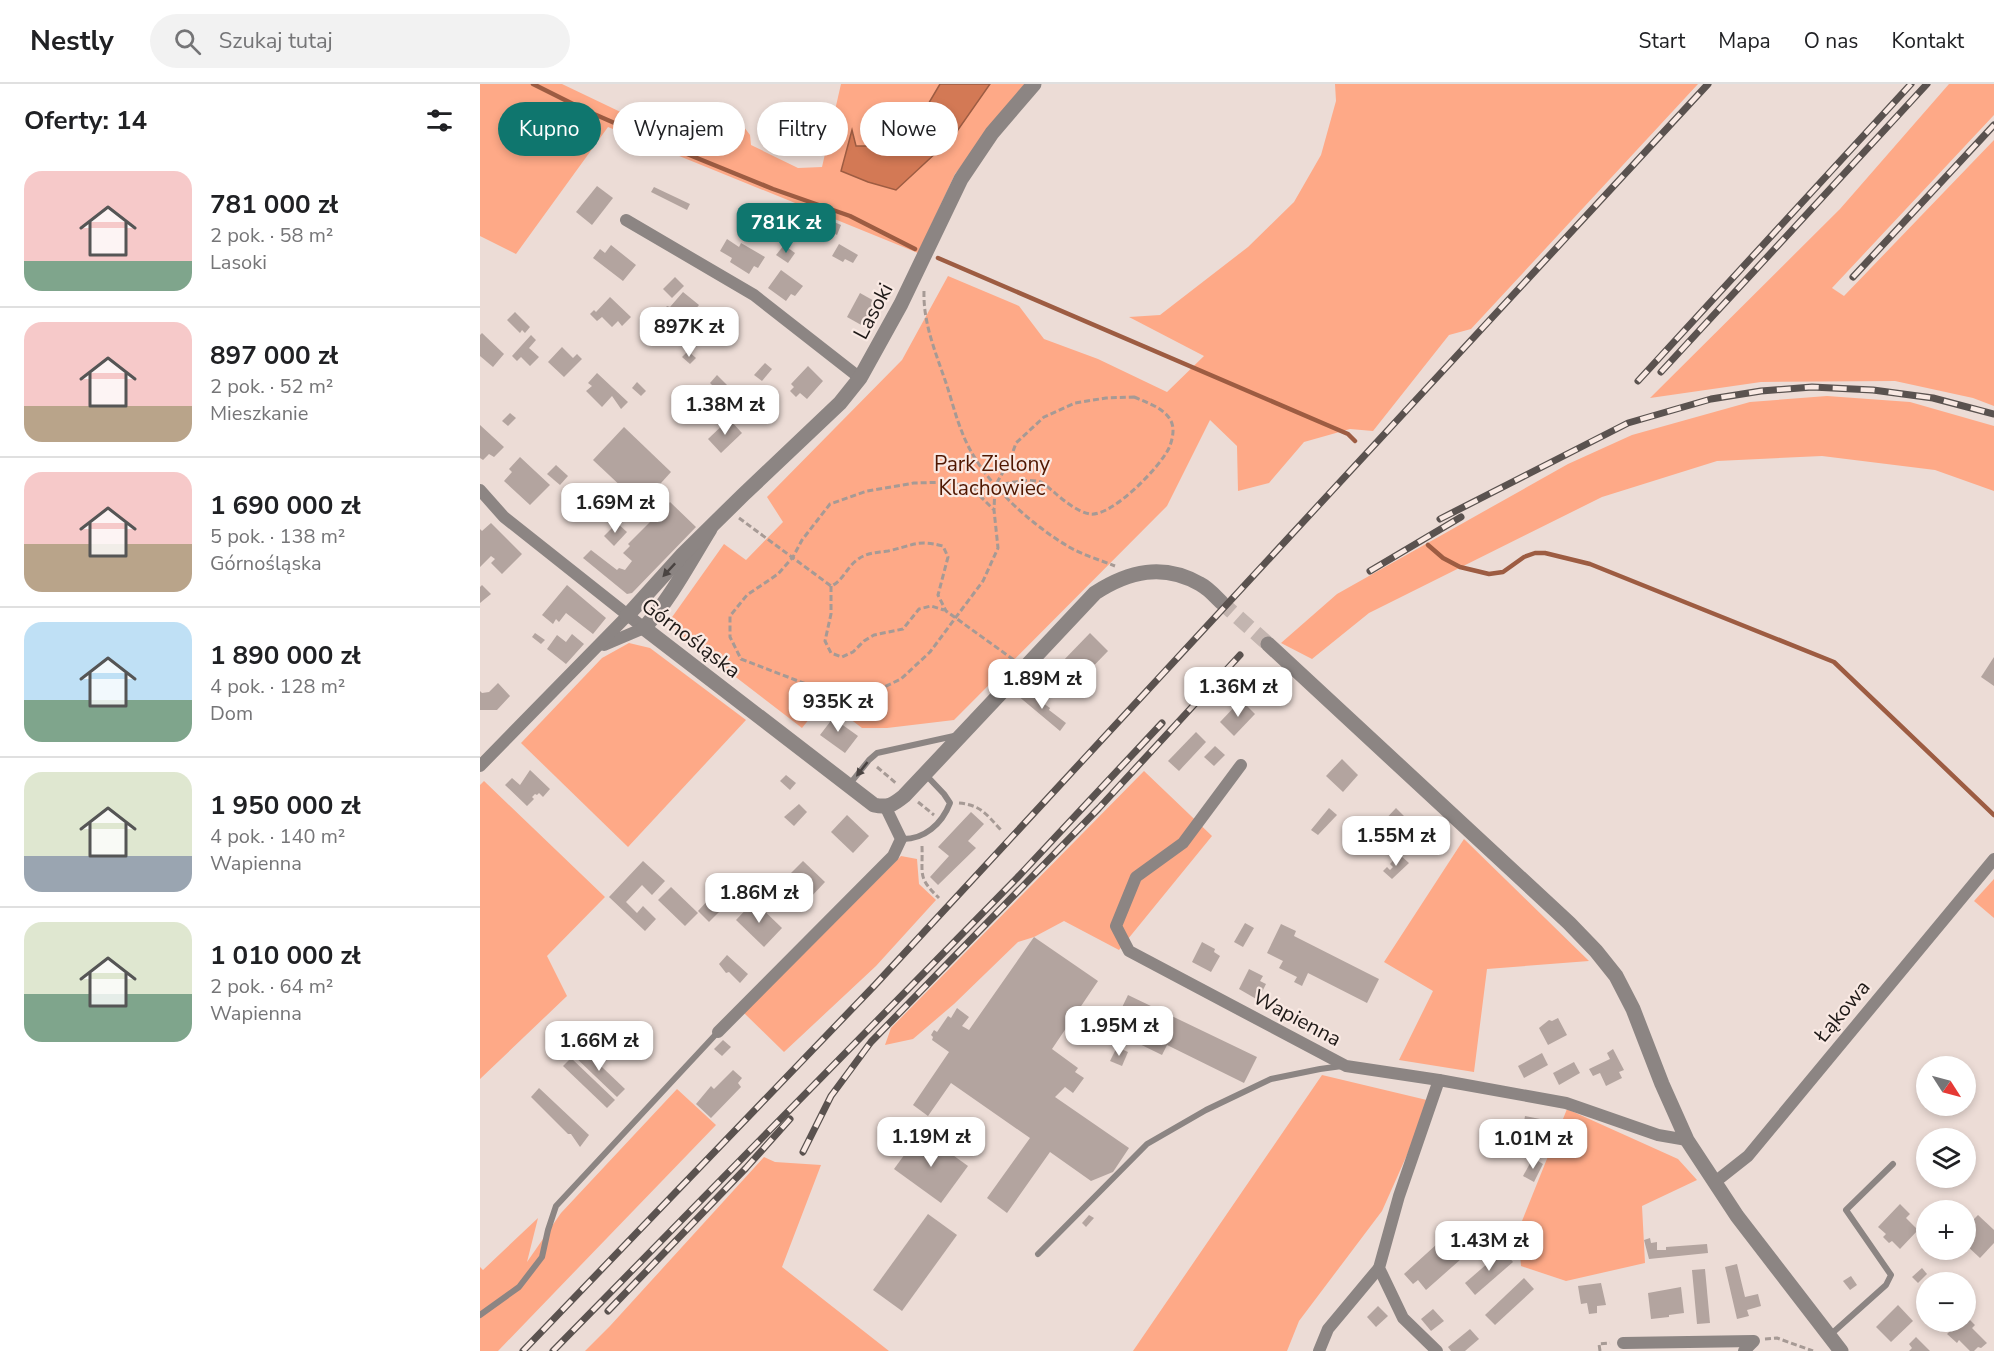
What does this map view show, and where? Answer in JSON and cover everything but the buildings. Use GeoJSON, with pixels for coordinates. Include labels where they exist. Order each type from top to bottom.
{"type":"FeatureCollection","features":[{"type":"Feature","properties":{"kind":"street","name":"Lasoki"},"geometry":{"type":"LineString","coordinates":[[710,529],[818,426],[860,378],[901,304],[961,179],[992,133],[1034,84]]}},
{"type":"Feature","properties":{"kind":"street"},"geometry":{"type":"LineString","coordinates":[[626,220],[754,295],[860,378]]}},
{"type":"Feature","properties":{"kind":"street","name":"Górnośląska"},"geometry":{"type":"LineString","coordinates":[[480,490],[504,517],[627,616],[874,805],[886,808]]}},
{"type":"Feature","properties":{"kind":"street"},"geometry":{"type":"LineString","coordinates":[[480,766],[597,648],[683,554],[710,529]]}},
{"type":"Feature","properties":{"kind":"street"},"geometry":{"type":"LineString","coordinates":[[597,648],[644,628],[663,607],[710,529]]}},
{"type":"Feature","properties":{"kind":"street"},"geometry":{"type":"LineString","coordinates":[[718,1032],[893,856],[901,839],[886,808],[899,800],[925,774],[1095,593],[1113,581],[1137,573],[1174,574],[1201,584],[1221,602]]}},
{"type":"Feature","properties":{"kind":"street"},"geometry":{"type":"LineString","coordinates":[[1268,644],[1569,923],[1596,951],[1616,976],[1633,1009],[1687,1140],[1737,1216],[1841,1351]]}},
{"type":"Feature","properties":{"kind":"street","name":"Wapienna"},"geometry":{"type":"LineString","coordinates":[[1240,765],[1183,843],[1136,877],[1116,926],[1129,951],[1346,1066],[1566,1103],[1658,1135],[1687,1140]]}},
{"type":"Feature","properties":{"kind":"street","name":"Łąkowa"},"geometry":{"type":"LineString","coordinates":[[1714,1182],[1748,1156],[1994,859]]}},
{"type":"Feature","properties":{"kind":"street"},"geometry":{"type":"LineString","coordinates":[[1319,1351],[1328,1329],[1379,1268],[1399,1196],[1439,1080]]}},
{"type":"Feature","properties":{"kind":"street"},"geometry":{"type":"LineString","coordinates":[[1379,1268],[1403,1318],[1437,1351]]}},
{"type":"Feature","properties":{"kind":"street"},"geometry":{"type":"LineString","coordinates":[[1623,1343],[1754,1341]]}},
{"type":"Feature","properties":{"kind":"street"},"geometry":{"type":"LineString","coordinates":[[1744,1351],[1754,1341]]}},
{"type":"Feature","properties":{"kind":"lane"},"geometry":{"type":"LineString","coordinates":[[849,785],[877,753],[961,735]]}},
{"type":"Feature","properties":{"kind":"lane"},"geometry":{"type":"LineString","coordinates":[[901,839],[915,840],[928,833],[946,812],[950,803],[925,774]]}},
{"type":"Feature","properties":{"kind":"lane"},"geometry":{"type":"LineString","coordinates":[[480,1315],[519,1287],[542,1257],[556,1206],[718,1032]]}},
{"type":"Feature","properties":{"kind":"lane"},"geometry":{"type":"LineString","coordinates":[[1038,1254],[1146,1144],[1206,1110],[1271,1079],[1346,1066]]}},
{"type":"Feature","properties":{"kind":"lane"},"geometry":{"type":"LineString","coordinates":[[1829,1336],[1886,1284],[1891,1275],[1846,1210],[1893,1164]]}},
{"type":"Feature","properties":{"kind":"path"},"geometry":{"type":"LineString","coordinates":[[925,286],[924,309],[930,334],[962,433],[974,458],[995,486],[1018,510],[1070,548],[1137,573]]}},
{"type":"Feature","properties":{"kind":"path"},"geometry":{"type":"LineString","coordinates":[[995,486],[972,488],[949,482],[914,483],[867,491],[830,504],[802,540],[793,557],[778,574],[747,595],[730,616],[730,637],[741,659],[832,694],[867,695],[901,679],[930,652],[982,581],[998,548],[994,510],[995,486],[1010,460],[1016,443],[1044,417],[1075,403],[1106,398],[1134,397],[1159,408],[1167,415],[1173,428],[1169,448],[1154,468],[1128,495],[1107,510],[1091,514],[1064,502],[1042,482],[1023,481],[995,486]]}},
{"type":"Feature","properties":{"kind":"path"},"geometry":{"type":"LineString","coordinates":[[972,488],[994,510]]}},
{"type":"Feature","properties":{"kind":"path"},"geometry":{"type":"LineString","coordinates":[[728,510],[831,586]]}},
{"type":"Feature","properties":{"kind":"path"},"geometry":{"type":"LineString","coordinates":[[831,586],[837,584],[858,558],[907,544],[929,542],[943,546],[948,557],[938,595],[946,611]]}},
{"type":"Feature","properties":{"kind":"path"},"geometry":{"type":"LineString","coordinates":[[831,586],[831,614],[825,641],[831,653],[842,657],[853,652],[874,635],[903,629],[919,609],[931,606],[946,611],[1015,661]]}},
{"type":"Feature","properties":{"kind":"path"},"geometry":{"type":"LineString","coordinates":[[950,803],[973,804],[1002,830]]}},
{"type":"Feature","properties":{"kind":"path"},"geometry":{"type":"LineString","coordinates":[[922,836],[921,877],[925,885],[939,898]]}},
{"type":"Feature","properties":{"kind":"path"},"geometry":{"type":"LineString","coordinates":[[990,856],[995,860]]}},
{"type":"Feature","properties":{"kind":"path"},"geometry":{"type":"LineString","coordinates":[[1754,1341],[1777,1338],[1814,1351]]}},
{"type":"Feature","properties":{"kind":"path"},"geometry":{"type":"LineString","coordinates":[[1600,1351],[1599,1344],[1623,1343]]}},
{"type":"Feature","properties":{"kind":"green space"},"geometry":{"type":"Polygon","coordinates":[[[480,84],[562,84],[600,102],[498,102],[498,156],[587,156],[516,254],[480,236],[480,84]]]}},
{"type":"Feature","properties":{"kind":"green space"},"geometry":{"type":"Polygon","coordinates":[[[841,84],[940,84],[930,102],[860,102],[860,146],[856,146],[853,132],[848,150],[848,102],[837,102],[841,84]]]}},
{"type":"Feature","properties":{"kind":"green space"},"geometry":{"type":"Polygon","coordinates":[[[990,84],[1029,84],[955,174],[918,253],[679,156],[745,156],[745,128],[750,135],[751,145],[757,148],[757,156],[773,156],[798,168],[822,167],[825,156],[846,156],[842,171],[891,156],[958,156],[958,130],[990,84]]]}},
{"type":"Feature","properties":{"kind":"green space","name":"Park Zielony Klachowiec"},"geometry":{"type":"Polygon","coordinates":[[[1335,84],[1698,84],[1471,329],[1449,335],[1373,431],[1350,429],[1304,442],[1269,483],[1238,491],[1237,446],[1210,420],[1167,506],[954,720],[887,728],[862,728],[837,709],[822,703],[802,728],[677,632],[670,620],[724,544],[746,560],[783,522],[767,497],[902,360],[948,276],[1019,306],[1044,339],[1098,359],[1167,392],[1204,356],[1129,317],[1160,315],[1248,247],[1294,202],[1321,155],[1336,101],[1335,84]]]}},
{"type":"Feature","properties":{"kind":"green space"},"geometry":{"type":"Polygon","coordinates":[[[1949,84],[1994,84],[1994,115],[1832,288],[1844,296],[1994,140],[1994,406],[1973,398],[1895,381],[1761,382],[1650,398],[1840,209],[1949,84]]]}},
{"type":"Feature","properties":{"kind":"green space"},"geometry":{"type":"Polygon","coordinates":[[[601,103],[613,108],[613,129],[608,127],[601,137],[601,103]]]}},
{"type":"Feature","properties":{"kind":"green space"},"geometry":{"type":"Polygon","coordinates":[[[1827,396],[1910,402],[1994,426],[1994,491],[1935,470],[1822,456],[1717,461],[1602,497],[1369,613],[1312,659],[1281,643],[1337,594],[1568,464],[1632,435],[1750,402],[1827,396]]]}},
{"type":"Feature","properties":{"kind":"green space"},"geometry":{"type":"Polygon","coordinates":[[[629,643],[650,648],[746,720],[628,847],[521,743],[602,658],[629,643]]]}},
{"type":"Feature","properties":{"kind":"green space"},"geometry":{"type":"Polygon","coordinates":[[[1144,771],[1212,836],[1119,950],[1064,921],[1034,937],[1018,942],[954,1004],[913,1039],[885,1045],[891,1028],[1144,771]]]}},
{"type":"Feature","properties":{"kind":"green space"},"geometry":{"type":"Polygon","coordinates":[[[484,781],[605,897],[547,956],[567,996],[480,1079],[480,785],[484,781]]]}},
{"type":"Feature","properties":{"kind":"green space"},"geometry":{"type":"Polygon","coordinates":[[[1464,839],[1589,961],[1487,969],[1474,1072],[1399,1060],[1433,991],[1384,962],[1464,839]]]}},
{"type":"Feature","properties":{"kind":"green space"},"geometry":{"type":"Polygon","coordinates":[[[901,856],[917,859],[919,884],[936,900],[876,966],[784,1052],[744,1013],[901,856]]]}},
{"type":"Feature","properties":{"kind":"green space"},"geometry":{"type":"Polygon","coordinates":[[[1994,879],[1994,918],[1974,901],[1994,879]]]}},
{"type":"Feature","properties":{"kind":"green space"},"geometry":{"type":"Polygon","coordinates":[[[1322,1075],[1431,1101],[1382,1211],[1299,1321],[1287,1351],[1133,1351],[1322,1075]]]}},
{"type":"Feature","properties":{"kind":"green space"},"geometry":{"type":"Polygon","coordinates":[[[677,1089],[716,1125],[498,1351],[480,1351],[480,1267],[483,1270],[538,1218],[527,1262],[561,1213],[677,1089]]]}},
{"type":"Feature","properties":{"kind":"green space"},"geometry":{"type":"Polygon","coordinates":[[[1567,1109],[1678,1159],[1697,1180],[1642,1206],[1645,1263],[1566,1281],[1521,1266],[1518,1231],[1567,1109]]]}},
{"type":"Feature","properties":{"kind":"green space"},"geometry":{"type":"Polygon","coordinates":[[[764,1157],[775,1162],[821,1165],[782,1267],[889,1351],[585,1351],[610,1326],[764,1157]]]}},
{"type":"Feature","properties":{"kind":"shaded area"},"geometry":{"type":"Polygon","coordinates":[[[940,84],[990,84],[958,130],[958,102],[929,102],[940,84]]]}},
{"type":"Feature","properties":{"kind":"shaded area"},"geometry":{"type":"Polygon","coordinates":[[[852,130],[856,146],[860,146],[860,156],[933,156],[896,190],[841,171],[845,156],[848,156],[852,130]]]}},
{"type":"Feature","properties":{"kind":"waterway"},"geometry":{"type":"LineString","coordinates":[[533,84],[587,111],[665,145],[773,189],[850,216],[915,249]]}},
{"type":"Feature","properties":{"kind":"waterway"},"geometry":{"type":"LineString","coordinates":[[938,258],[1348,434],[1355,441]]}},
{"type":"Feature","properties":{"kind":"waterway"},"geometry":{"type":"LineString","coordinates":[[1428,545],[1443,558],[1460,567],[1489,574],[1503,572],[1524,557],[1535,553],[1545,553],[1590,564],[1834,662],[1994,815]]}},
{"type":"Feature","properties":{"kind":"tunnel"},"geometry":{"type":"LineString","coordinates":[[1221,602],[1268,644]]}},
{"type":"Feature","properties":{"kind":"railway"},"geometry":{"type":"LineString","coordinates":[[523,1351],[875,985],[1708,84]]}},
{"type":"Feature","properties":{"kind":"railway"},"geometry":{"type":"LineString","coordinates":[[1638,381],[1911,84]]}},
{"type":"Feature","properties":{"kind":"railway"},"geometry":{"type":"LineString","coordinates":[[1661,372],[1927,84]]}},
{"type":"Feature","properties":{"kind":"railway"},"geometry":{"type":"LineString","coordinates":[[1853,277],[1994,125]]}},
{"type":"Feature","properties":{"kind":"railway"},"geometry":{"type":"LineString","coordinates":[[1440,519],[1628,423],[1711,399],[1761,391],[1812,387],[1873,390],[1933,398],[1994,414]]}},
{"type":"Feature","properties":{"kind":"railway"},"geometry":{"type":"LineString","coordinates":[[1370,571],[1461,517]]}},
{"type":"Feature","properties":{"kind":"railway"},"geometry":{"type":"LineString","coordinates":[[803,1152],[831,1096],[871,1042],[1099,808],[1240,655]]}},
{"type":"Feature","properties":{"kind":"railway"},"geometry":{"type":"LineString","coordinates":[[553,1351],[1017,878],[1162,723]]}},
{"type":"Feature","properties":{"kind":"railway"},"geometry":{"type":"LineString","coordinates":[[608,1311],[790,1119]]}}]}
